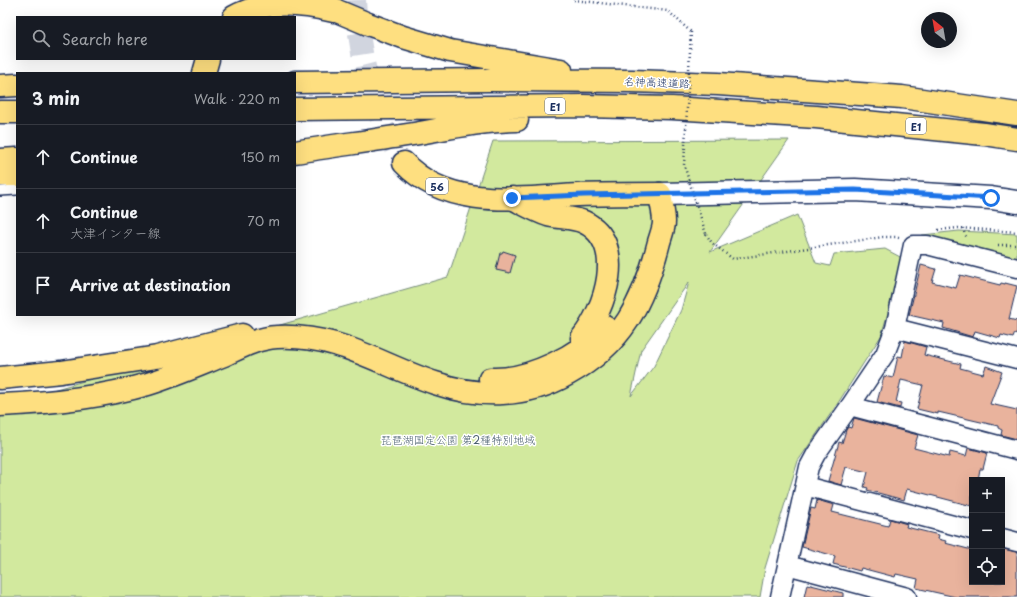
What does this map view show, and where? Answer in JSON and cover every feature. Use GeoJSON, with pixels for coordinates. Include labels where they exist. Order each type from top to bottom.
{"type":"FeatureCollection","features":[{"type":"Feature","properties":{"kind":"main road"},"geometry":{"type":"LineString","coordinates":[[319,0],[337,11]]}},
{"type":"Feature","properties":{"kind":"main road"},"geometry":{"type":"LineString","coordinates":[[236,16],[250,7],[265,1],[289,1],[337,11],[403,37],[450,51],[632,81]]}},
{"type":"Feature","properties":{"kind":"main road"},"geometry":{"type":"LineString","coordinates":[[204,72],[208,60]]}},
{"type":"Feature","properties":{"kind":"main road","name":"名神高速道路"},"geometry":{"type":"LineString","coordinates":[[296,82],[490,80],[632,81],[756,86],[902,98],[1017,114]]}},
{"type":"Feature","properties":{"kind":"main road"},"geometry":{"type":"LineString","coordinates":[[0,86],[16,85]]}},
{"type":"Feature","properties":{"kind":"main road","name":"E1"},"geometry":{"type":"LineString","coordinates":[[296,109],[583,106],[672,108],[816,116],[984,134],[1017,139]]}},
{"type":"Feature","properties":{"kind":"main road"},"geometry":{"type":"LineString","coordinates":[[0,112],[16,112]]}},
{"type":"Feature","properties":{"kind":"main road"},"geometry":{"type":"LineString","coordinates":[[296,152],[497,120],[581,118],[674,121],[816,116]]}},
{"type":"Feature","properties":{"kind":"main road"},"geometry":{"type":"LineString","coordinates":[[0,160],[16,160]]}},
{"type":"Feature","properties":{"kind":"main road","name":"56"},"geometry":{"type":"LineString","coordinates":[[404,163],[412,172],[425,180],[454,192],[475,197],[512,198],[660,194]]}},
{"type":"Feature","properties":{"kind":"main road"},"geometry":{"type":"LineString","coordinates":[[0,176],[16,175]]}},
{"type":"Feature","properties":{"kind":"main road"},"geometry":{"type":"LineString","coordinates":[[0,378],[61,372],[157,357],[267,328],[291,326],[324,328],[357,337],[388,351],[445,373],[473,379],[495,380],[536,372],[588,343],[600,332],[622,304],[637,269],[650,220],[660,194]]}},
{"type":"Feature","properties":{"kind":"main road"},"geometry":{"type":"LineString","coordinates":[[0,405],[73,400],[113,393],[149,384],[255,341],[275,337],[301,337],[346,347],[435,383],[478,393],[525,391],[547,384],[575,371],[603,350],[623,327],[632,313],[650,273],[664,222],[660,194]]}},
{"type":"Feature","properties":{"kind":"main road"},"geometry":{"type":"LineString","coordinates":[[512,198],[548,215],[571,218],[584,222],[595,229],[603,239],[608,253],[608,268],[604,298],[598,314],[589,330],[563,358]]}},
{"type":"Feature","properties":{"kind":"street"},"geometry":{"type":"LineString","coordinates":[[660,194],[855,190],[991,198],[1017,202]]}},
{"type":"Feature","properties":{"kind":"street"},"geometry":{"type":"LineString","coordinates":[[780,597],[809,467],[816,454],[885,354],[895,328],[913,245],[927,245],[1017,268]]}},
{"type":"Feature","properties":{"kind":"street"},"geometry":{"type":"LineString","coordinates":[[895,328],[1017,359]]}},
{"type":"Feature","properties":{"kind":"street"},"geometry":{"type":"LineString","coordinates":[[850,406],[1017,450]]}},
{"type":"Feature","properties":{"kind":"street"},"geometry":{"type":"LineString","coordinates":[[804,486],[969,529]]}},
{"type":"Feature","properties":{"kind":"street"},"geometry":{"type":"LineString","coordinates":[[1005,539],[1017,542]]}},
{"type":"Feature","properties":{"kind":"street"},"geometry":{"type":"LineString","coordinates":[[787,565],[907,597]]}},
{"type":"Feature","properties":{"kind":"lane"},"geometry":{"type":"LineString","coordinates":[[296,156],[346,144]]}},
{"type":"Feature","properties":{"kind":"lane"},"geometry":{"type":"LineString","coordinates":[[0,191],[16,190]]}},
{"type":"Feature","properties":{"kind":"path"},"geometry":{"type":"LineString","coordinates":[[574,0],[668,12],[690,32],[684,165],[706,234],[712,243],[733,259],[883,237]]}},
{"type":"Feature","properties":{"kind":"path"},"geometry":{"type":"LineString","coordinates":[[931,230],[958,228],[1017,232]]}},
{"type":"Feature","properties":{"kind":"path"},"geometry":{"type":"LineString","coordinates":[[896,237],[903,235]]}},
{"type":"Feature","properties":{"kind":"green space","name":"琵琶湖国定公園 第2種特別地域"},"geometry":{"type":"Polygon","coordinates":[[[789,140],[710,252],[797,215],[816,263],[830,266],[834,254],[885,249],[904,259],[881,336],[836,406],[798,461],[765,568],[760,597],[0,597],[0,405],[448,277],[493,141],[789,140]],[[689,282],[641,350],[631,396],[654,366],[681,310],[689,282]]]}},
{"type":"Feature","properties":{"kind":"green space"},"geometry":{"type":"Polygon","coordinates":[[[959,231],[1017,234],[1017,263],[921,238],[922,235],[959,231]]]}},
{"type":"Feature","properties":{"kind":"building"},"geometry":{"type":"Polygon","coordinates":[[[503,251],[515,255],[510,273],[496,270],[500,253],[503,251]]]}},
{"type":"Feature","properties":{"kind":"building"},"geometry":{"type":"Polygon","coordinates":[[[921,265],[936,269],[932,282],[956,288],[960,275],[1000,285],[1001,283],[1005,283],[1017,286],[1009,319],[1017,321],[1017,334],[1015,333],[1013,338],[1001,335],[1000,338],[975,331],[973,337],[943,328],[944,323],[909,315],[921,265]]]}},
{"type":"Feature","properties":{"kind":"building"},"geometry":{"type":"Polygon","coordinates":[[[905,341],[926,347],[924,355],[961,364],[960,368],[983,374],[986,366],[1002,372],[990,404],[1017,410],[1017,439],[1001,435],[1002,430],[998,428],[998,426],[938,412],[938,414],[917,409],[923,385],[901,380],[896,402],[901,403],[900,408],[877,402],[884,376],[893,378],[898,356],[902,357],[905,341]]]}},
{"type":"Feature","properties":{"kind":"building"},"geometry":{"type":"Polygon","coordinates":[[[854,418],[918,435],[914,448],[949,457],[950,452],[966,456],[968,448],[987,453],[983,469],[980,469],[979,477],[969,477],[969,505],[907,489],[904,500],[867,490],[868,488],[864,487],[868,472],[846,467],[841,485],[828,481],[839,442],[842,443],[848,427],[851,428],[854,418]]]}},
{"type":"Feature","properties":{"kind":"building"},"geometry":{"type":"Polygon","coordinates":[[[817,500],[834,505],[832,512],[888,526],[890,519],[907,524],[906,527],[939,535],[938,539],[946,541],[945,543],[969,549],[969,585],[1005,585],[1005,549],[1017,552],[1017,597],[956,597],[916,588],[918,579],[896,574],[895,577],[861,568],[860,571],[833,564],[835,556],[802,547],[811,508],[815,509],[817,500]]]}},
{"type":"Feature","properties":{"kind":"building"},"geometry":{"type":"Polygon","coordinates":[[[807,584],[843,593],[843,597],[804,597],[807,584]]]}},
{"type":"Feature","properties":{"kind":"tunnel"},"geometry":{"type":"LineString","coordinates":[[355,0],[363,59],[373,98],[384,128],[404,163]]}},
{"type":"Feature","properties":{"kind":"route"},"geometry":{"type":"LineString","coordinates":[[512,198],[584,195],[855,190],[991,198]]}}]}
